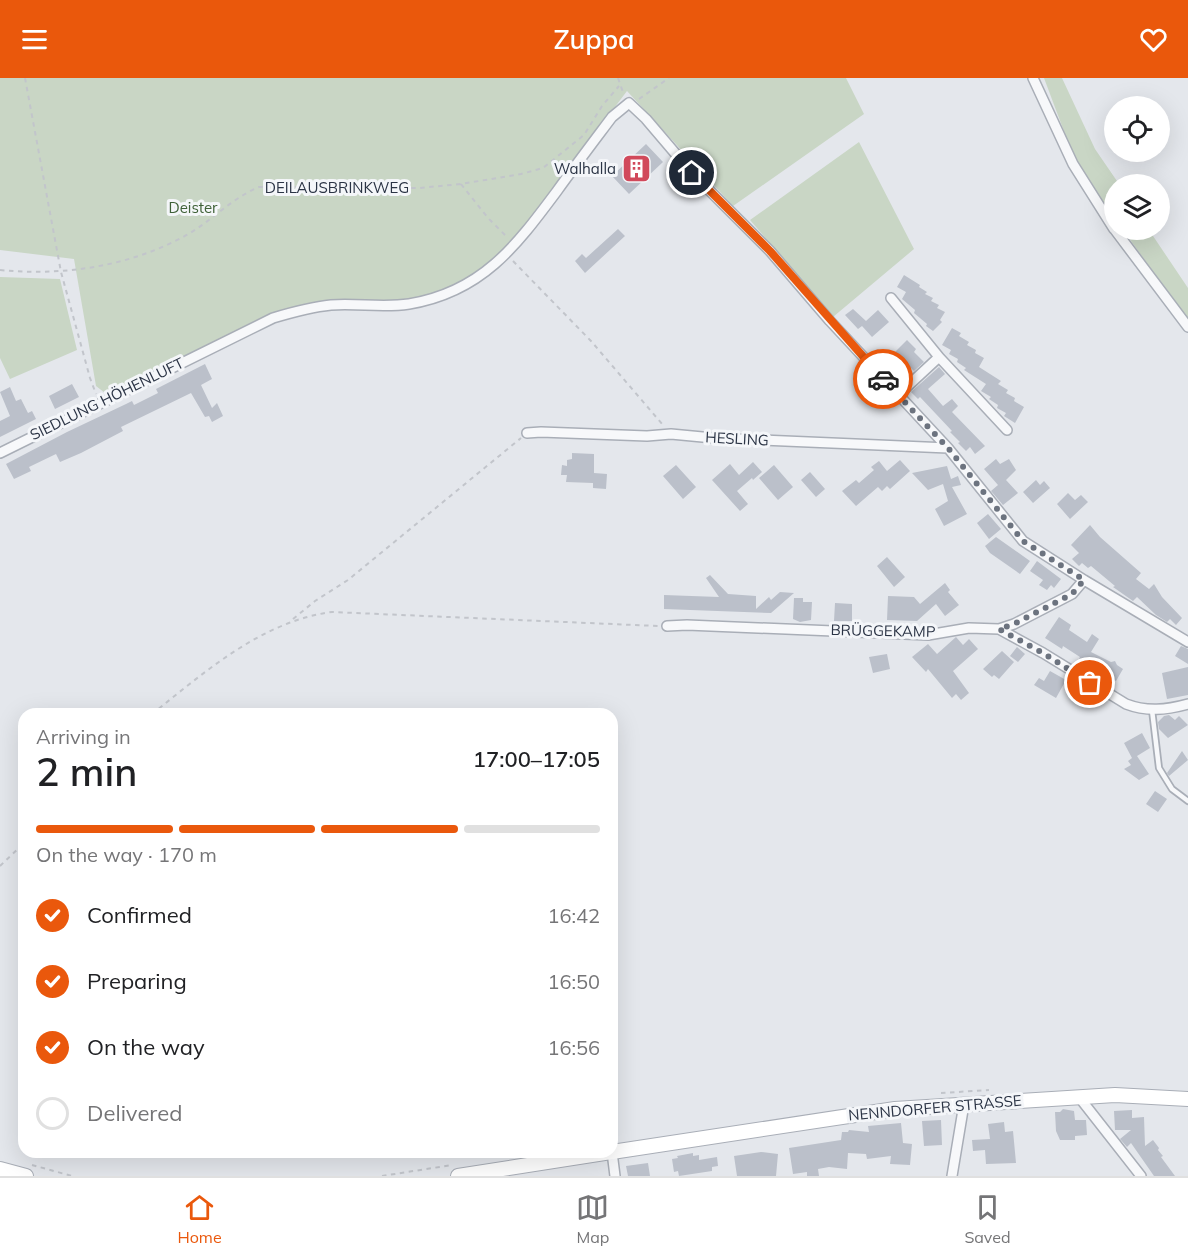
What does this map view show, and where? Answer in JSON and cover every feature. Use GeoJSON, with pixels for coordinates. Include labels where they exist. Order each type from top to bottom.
{"type":"FeatureCollection","features":[{"type":"Feature","properties":{"kind":"main road","name":"NENNDORFER STRASSE"},"geometry":{"type":"LineString","coordinates":[[618,1151],[895,1108],[1079,1097],[1150,1095],[1188,1099]]}},
{"type":"Feature","properties":{"kind":"main road","name":"NENNDORFER STRASSE"},"geometry":{"type":"LineString","coordinates":[[458,1176],[573,1158]]}},
{"type":"Feature","properties":{"kind":"main road"},"geometry":{"type":"LineString","coordinates":[[0,1169],[29,1170]]}},
{"type":"Feature","properties":{"kind":"street"},"geometry":{"type":"LineString","coordinates":[[1033,78],[1073,164],[1104,212]]}},
{"type":"Feature","properties":{"kind":"street","name":"SIEDLUNG HÖHENLUFT"},"geometry":{"type":"LineString","coordinates":[[0,453],[99,402],[273,318],[301,309],[333,305],[394,305],[426,301],[448,294],[471,282],[507,255],[612,117],[628,103]]}},
{"type":"Feature","properties":{"kind":"street"},"geometry":{"type":"LineString","coordinates":[[628,103],[646,119],[692,173],[770,251],[948,448],[1023,541],[1188,642]]}},
{"type":"Feature","properties":{"kind":"street"},"geometry":{"type":"LineString","coordinates":[[1123,240],[1188,327]]}},
{"type":"Feature","properties":{"kind":"street"},"geometry":{"type":"LineString","coordinates":[[891,298],[939,357],[1007,429]]}},
{"type":"Feature","properties":{"kind":"street"},"geometry":{"type":"LineString","coordinates":[[898,395],[939,357]]}},
{"type":"Feature","properties":{"kind":"street","name":"HESLING"},"geometry":{"type":"LineString","coordinates":[[526,433],[647,436],[671,434],[725,439],[948,448]]}},
{"type":"Feature","properties":{"kind":"street","name":"BRÜGGEKAMP"},"geometry":{"type":"LineString","coordinates":[[667,626],[928,634],[969,628],[999,629],[1014,624],[1072,594],[1084,580]]}},
{"type":"Feature","properties":{"kind":"street"},"geometry":{"type":"LineString","coordinates":[[999,629],[1126,704],[1152,710],[1188,704]]}},
{"type":"Feature","properties":{"kind":"street"},"geometry":{"type":"LineString","coordinates":[[1079,1097],[1141,1176]]}},
{"type":"Feature","properties":{"kind":"street"},"geometry":{"type":"LineString","coordinates":[[952,1176],[964,1104]]}},
{"type":"Feature","properties":{"kind":"street"},"geometry":{"type":"LineString","coordinates":[[612,1158],[615,1176]]}},
{"type":"Feature","properties":{"kind":"lane"},"geometry":{"type":"LineString","coordinates":[[1152,710],[1159,768],[1172,789],[1188,801]]}},
{"type":"Feature","properties":{"kind":"path"},"geometry":{"type":"LineString","coordinates":[[25,78],[61,272],[90,378],[99,402]]}},
{"type":"Feature","properties":{"kind":"path","name":"DEILAUSBRINKWEG"},"geometry":{"type":"LineString","coordinates":[[0,270],[61,272],[78,270],[157,249],[184,237],[242,194],[259,187],[376,189],[461,184],[543,168],[584,135],[602,106],[619,86],[618,78]]}},
{"type":"Feature","properties":{"kind":"path"},"geometry":{"type":"LineString","coordinates":[[628,103],[641,99],[669,78]]}},
{"type":"Feature","properties":{"kind":"path"},"geometry":{"type":"LineString","coordinates":[[461,184],[488,218],[515,245]]}},
{"type":"Feature","properties":{"kind":"path"},"geometry":{"type":"LineString","coordinates":[[507,255],[591,341],[671,434]]}},
{"type":"Feature","properties":{"kind":"path"},"geometry":{"type":"LineString","coordinates":[[159,708],[201,674],[260,637],[291,621],[315,601],[348,580],[460,490],[526,433]]}},
{"type":"Feature","properties":{"kind":"path"},"geometry":{"type":"LineString","coordinates":[[291,621],[332,612],[667,626]]}},
{"type":"Feature","properties":{"kind":"path"},"geometry":{"type":"LineString","coordinates":[[0,866],[18,849]]}},
{"type":"Feature","properties":{"kind":"path"},"geometry":{"type":"LineString","coordinates":[[29,1170],[72,1176]]}},
{"type":"Feature","properties":{"kind":"green space","name":"Deister"},"geometry":{"type":"Polygon","coordinates":[[[0,78],[846,78],[864,114],[733,206],[627,91],[505,252],[465,280],[423,297],[378,302],[339,300],[304,304],[273,314],[105,393],[96,386],[74,259],[0,250],[0,78]]]}},
{"type":"Feature","properties":{"kind":"green space"},"geometry":{"type":"Polygon","coordinates":[[[1044,78],[1062,78],[1095,149],[1112,174],[1104,174],[1104,204],[1077,166],[1044,78]]]}},
{"type":"Feature","properties":{"kind":"green space"},"geometry":{"type":"Polygon","coordinates":[[[859,142],[914,249],[833,317],[750,220],[859,142]]]}},
{"type":"Feature","properties":{"kind":"green space"},"geometry":{"type":"Polygon","coordinates":[[[1130,240],[1156,240],[1188,288],[1188,320],[1130,240]]]}},
{"type":"Feature","properties":{"kind":"green space"},"geometry":{"type":"Polygon","coordinates":[[[0,277],[60,279],[77,350],[10,379],[0,358],[0,277]]]}},
{"type":"Feature","properties":{"kind":"building","name":"Walhalla"},"geometry":{"type":"Polygon","coordinates":[[[646,144],[663,162],[629,194],[612,176],[646,144]]]}},
{"type":"Feature","properties":{"kind":"building"},"geometry":{"type":"Polygon","coordinates":[[[618,229],[625,236],[585,273],[575,261],[582,254],[586,258],[618,229]]]}},
{"type":"Feature","properties":{"kind":"building"},"geometry":{"type":"Polygon","coordinates":[[[904,275],[920,285],[919,287],[927,292],[925,294],[933,298],[931,301],[939,305],[937,308],[945,312],[940,320],[942,322],[933,331],[902,299],[906,292],[897,287],[904,275]]]}},
{"type":"Feature","properties":{"kind":"building"},"geometry":{"type":"Polygon","coordinates":[[[853,309],[866,321],[878,310],[889,322],[872,337],[862,326],[858,329],[845,315],[853,309]]]}},
{"type":"Feature","properties":{"kind":"building"},"geometry":{"type":"Polygon","coordinates":[[[952,328],[961,333],[959,336],[969,342],[967,345],[976,350],[975,353],[984,358],[979,367],[1001,381],[998,384],[1008,390],[1006,393],[1015,398],[1014,401],[1024,407],[1015,423],[1004,416],[1006,413],[997,408],[998,405],[989,399],[991,397],[981,391],[986,384],[964,370],[966,368],[957,362],[958,359],[949,354],[951,350],[942,345],[952,328]]]}},
{"type":"Feature","properties":{"kind":"building"},"geometry":{"type":"Polygon","coordinates":[[[907,340],[924,362],[914,371],[909,366],[900,375],[888,363],[883,368],[871,355],[878,349],[888,359],[907,340]]]}},
{"type":"Feature","properties":{"kind":"building"},"geometry":{"type":"Polygon","coordinates":[[[205,364],[212,379],[201,385],[212,408],[217,403],[223,416],[212,422],[209,416],[205,417],[191,393],[121,427],[123,431],[81,453],[60,462],[56,454],[29,467],[31,471],[14,479],[6,464],[132,401],[134,405],[158,393],[156,389],[205,364]]]}},
{"type":"Feature","properties":{"kind":"building"},"geometry":{"type":"Polygon","coordinates":[[[939,367],[945,374],[928,389],[943,406],[952,399],[958,406],[952,412],[985,446],[975,454],[970,447],[966,451],[950,432],[952,431],[920,397],[918,399],[911,392],[939,367]]]}},
{"type":"Feature","properties":{"kind":"building"},"geometry":{"type":"Polygon","coordinates":[[[72,384],[79,397],[55,409],[49,396],[72,384]]]}},
{"type":"Feature","properties":{"kind":"building"},"geometry":{"type":"Polygon","coordinates":[[[10,387],[16,401],[21,399],[28,413],[32,411],[36,419],[0,437],[0,421],[10,416],[0,392],[10,387]]]}},
{"type":"Feature","properties":{"kind":"building"},"geometry":{"type":"Polygon","coordinates":[[[572,453],[594,454],[594,473],[607,474],[606,489],[593,488],[593,483],[566,482],[567,475],[561,475],[562,465],[567,466],[567,460],[572,459],[572,453]]]}},
{"type":"Feature","properties":{"kind":"building"},"geometry":{"type":"Polygon","coordinates":[[[996,459],[1000,464],[1009,459],[1016,470],[1006,480],[1018,493],[1003,505],[991,491],[998,485],[984,469],[996,459]]]}},
{"type":"Feature","properties":{"kind":"building"},"geometry":{"type":"Polygon","coordinates":[[[900,460],[910,471],[890,489],[887,486],[882,491],[878,487],[856,506],[842,491],[856,480],[859,483],[874,470],[871,467],[879,461],[887,471],[900,460]]]}},
{"type":"Feature","properties":{"kind":"building"},"geometry":{"type":"Polygon","coordinates":[[[753,462],[762,472],[737,491],[748,504],[740,511],[712,480],[730,464],[739,475],[753,462]]]}},
{"type":"Feature","properties":{"kind":"building"},"geometry":{"type":"Polygon","coordinates":[[[676,465],[696,487],[683,499],[663,476],[676,465]]]}},
{"type":"Feature","properties":{"kind":"building"},"geometry":{"type":"Polygon","coordinates":[[[774,465],[793,487],[778,500],[759,478],[774,465]]]}},
{"type":"Feature","properties":{"kind":"building"},"geometry":{"type":"Polygon","coordinates":[[[947,466],[951,479],[958,476],[961,485],[952,487],[967,514],[944,526],[935,509],[948,501],[943,484],[928,490],[912,473],[947,466]]]}},
{"type":"Feature","properties":{"kind":"building"},"geometry":{"type":"Polygon","coordinates":[[[810,472],[825,489],[816,497],[801,480],[810,472]]]}},
{"type":"Feature","properties":{"kind":"building"},"geometry":{"type":"Polygon","coordinates":[[[1036,480],[1040,485],[1044,481],[1050,488],[1033,503],[1023,492],[1036,480]]]}},
{"type":"Feature","properties":{"kind":"building"},"geometry":{"type":"Polygon","coordinates":[[[1068,493],[1075,500],[1081,495],[1088,502],[1070,519],[1057,504],[1068,493]]]}},
{"type":"Feature","properties":{"kind":"building"},"geometry":{"type":"Polygon","coordinates":[[[988,514],[1001,529],[989,539],[977,523],[988,514]]]}},
{"type":"Feature","properties":{"kind":"building"},"geometry":{"type":"Polygon","coordinates":[[[1090,525],[1100,537],[1141,573],[1136,579],[1149,589],[1154,584],[1162,597],[1182,618],[1176,625],[1170,619],[1167,622],[1156,615],[1137,597],[1133,601],[1113,587],[1115,586],[1091,566],[1088,568],[1082,563],[1079,566],[1072,559],[1079,553],[1071,545],[1090,525]]]}},
{"type":"Feature","properties":{"kind":"building"},"geometry":{"type":"Polygon","coordinates":[[[996,537],[1030,561],[1020,574],[990,553],[985,546],[996,537]]]}},
{"type":"Feature","properties":{"kind":"building"},"geometry":{"type":"Polygon","coordinates":[[[887,557],[905,577],[894,587],[877,566],[887,557]]]}},
{"type":"Feature","properties":{"kind":"building"},"geometry":{"type":"Polygon","coordinates":[[[1037,561],[1061,579],[1054,588],[1051,585],[1047,590],[1039,585],[1043,580],[1030,571],[1037,561]]]}},
{"type":"Feature","properties":{"kind":"building"},"geometry":{"type":"Polygon","coordinates":[[[710,575],[728,594],[756,596],[756,609],[769,597],[771,600],[780,592],[794,593],[771,613],[664,609],[664,595],[719,597],[706,578],[710,575]]]}},
{"type":"Feature","properties":{"kind":"building"},"geometry":{"type":"Polygon","coordinates":[[[945,583],[950,590],[948,592],[959,605],[945,616],[936,604],[917,621],[887,620],[888,596],[914,597],[920,604],[945,583]]]}},
{"type":"Feature","properties":{"kind":"building"},"geometry":{"type":"Polygon","coordinates":[[[794,598],[803,598],[803,602],[812,602],[811,620],[800,622],[793,619],[794,598]]]}},
{"type":"Feature","properties":{"kind":"building"},"geometry":{"type":"Polygon","coordinates":[[[835,603],[852,604],[852,621],[834,621],[835,603]]]}},
{"type":"Feature","properties":{"kind":"building"},"geometry":{"type":"Polygon","coordinates":[[[1059,617],[1071,625],[1069,630],[1087,642],[1092,634],[1099,639],[1091,652],[1111,662],[1115,661],[1123,669],[1116,681],[1079,659],[1080,657],[1063,646],[1062,649],[1045,638],[1059,617]]]}},
{"type":"Feature","properties":{"kind":"building"},"geometry":{"type":"Polygon","coordinates":[[[956,637],[963,645],[969,639],[978,649],[953,671],[969,693],[961,700],[956,694],[952,698],[928,669],[926,672],[912,657],[928,644],[937,654],[956,637]]]}},
{"type":"Feature","properties":{"kind":"building"},"geometry":{"type":"Polygon","coordinates":[[[1181,646],[1188,649],[1188,664],[1175,656],[1181,646]]]}},
{"type":"Feature","properties":{"kind":"building"},"geometry":{"type":"Polygon","coordinates":[[[1017,647],[1025,654],[1018,662],[1010,656],[1017,647]]]}},
{"type":"Feature","properties":{"kind":"building"},"geometry":{"type":"Polygon","coordinates":[[[1002,651],[1014,662],[999,679],[994,675],[992,677],[983,669],[1002,651]]]}},
{"type":"Feature","properties":{"kind":"building"},"geometry":{"type":"Polygon","coordinates":[[[887,654],[890,669],[873,673],[869,657],[887,654]]]}},
{"type":"Feature","properties":{"kind":"building"},"geometry":{"type":"Polygon","coordinates":[[[1188,667],[1188,695],[1167,699],[1162,673],[1188,667]]]}},
{"type":"Feature","properties":{"kind":"building"},"geometry":{"type":"Polygon","coordinates":[[[1050,671],[1066,680],[1056,698],[1034,685],[1039,678],[1044,681],[1050,671]]]}},
{"type":"Feature","properties":{"kind":"building"},"geometry":{"type":"Polygon","coordinates":[[[1169,715],[1175,720],[1179,716],[1188,725],[1168,738],[1159,729],[1158,722],[1164,716],[1169,715]]]}},
{"type":"Feature","properties":{"kind":"building"},"geometry":{"type":"Polygon","coordinates":[[[1142,733],[1150,748],[1137,756],[1149,774],[1139,780],[1124,769],[1131,765],[1128,761],[1132,758],[1124,743],[1142,733]]]}},
{"type":"Feature","properties":{"kind":"building"},"geometry":{"type":"Polygon","coordinates":[[[1182,751],[1188,760],[1169,776],[1167,773],[1182,751]]]}},
{"type":"Feature","properties":{"kind":"building"},"geometry":{"type":"Polygon","coordinates":[[[1155,791],[1167,799],[1158,812],[1146,804],[1155,791]]]}},
{"type":"Feature","properties":{"kind":"building"},"geometry":{"type":"Polygon","coordinates":[[[1063,1109],[1074,1111],[1075,1120],[1086,1120],[1087,1135],[1075,1136],[1075,1140],[1060,1140],[1056,1131],[1055,1112],[1063,1109]]]}},
{"type":"Feature","properties":{"kind":"building"},"geometry":{"type":"Polygon","coordinates":[[[1132,1110],[1132,1118],[1144,1117],[1145,1146],[1153,1140],[1163,1156],[1161,1157],[1175,1176],[1154,1176],[1131,1143],[1127,1147],[1120,1139],[1131,1130],[1115,1130],[1114,1111],[1132,1110]]]}},
{"type":"Feature","properties":{"kind":"building"},"geometry":{"type":"Polygon","coordinates":[[[941,1120],[942,1145],[924,1146],[922,1121],[941,1120]]]}},
{"type":"Feature","properties":{"kind":"building"},"geometry":{"type":"Polygon","coordinates":[[[1004,1122],[1005,1132],[1013,1131],[1016,1163],[986,1164],[985,1150],[973,1151],[972,1140],[990,1139],[988,1124],[1004,1122]]]}},
{"type":"Feature","properties":{"kind":"building"},"geometry":{"type":"Polygon","coordinates":[[[901,1123],[903,1143],[912,1144],[910,1165],[890,1164],[891,1156],[867,1159],[866,1154],[848,1153],[847,1169],[829,1167],[818,1169],[819,1176],[807,1176],[807,1172],[793,1174],[789,1148],[841,1140],[842,1132],[849,1130],[869,1132],[868,1126],[901,1123]]]}},
{"type":"Feature","properties":{"kind":"building"},"geometry":{"type":"Polygon","coordinates":[[[761,1152],[778,1154],[776,1176],[737,1176],[734,1156],[761,1152]]]}},
{"type":"Feature","properties":{"kind":"building"},"geometry":{"type":"Polygon","coordinates":[[[693,1153],[693,1156],[699,1155],[699,1160],[717,1157],[718,1166],[712,1167],[712,1171],[679,1176],[678,1171],[674,1172],[672,1159],[693,1153]]]}},
{"type":"Feature","properties":{"kind":"building"},"geometry":{"type":"Polygon","coordinates":[[[648,1163],[650,1176],[628,1176],[626,1166],[648,1163]]]}},
{"type":"Feature","properties":{"kind":"way so far"},"geometry":{"type":"LineString","coordinates":[[883,379],[948,448],[1023,541],[1084,580],[1072,594],[1014,624],[999,629],[1043,653],[1090,683]]}},
{"type":"Feature","properties":{"kind":"place","name":"Walhalla"},"geometry":{"type":"Point","coordinates":[637,169]}},
{"type":"Feature","properties":{"kind":"route"},"geometry":{"type":"LineString","coordinates":[[692,173],[770,251],[883,379]]}}]}
